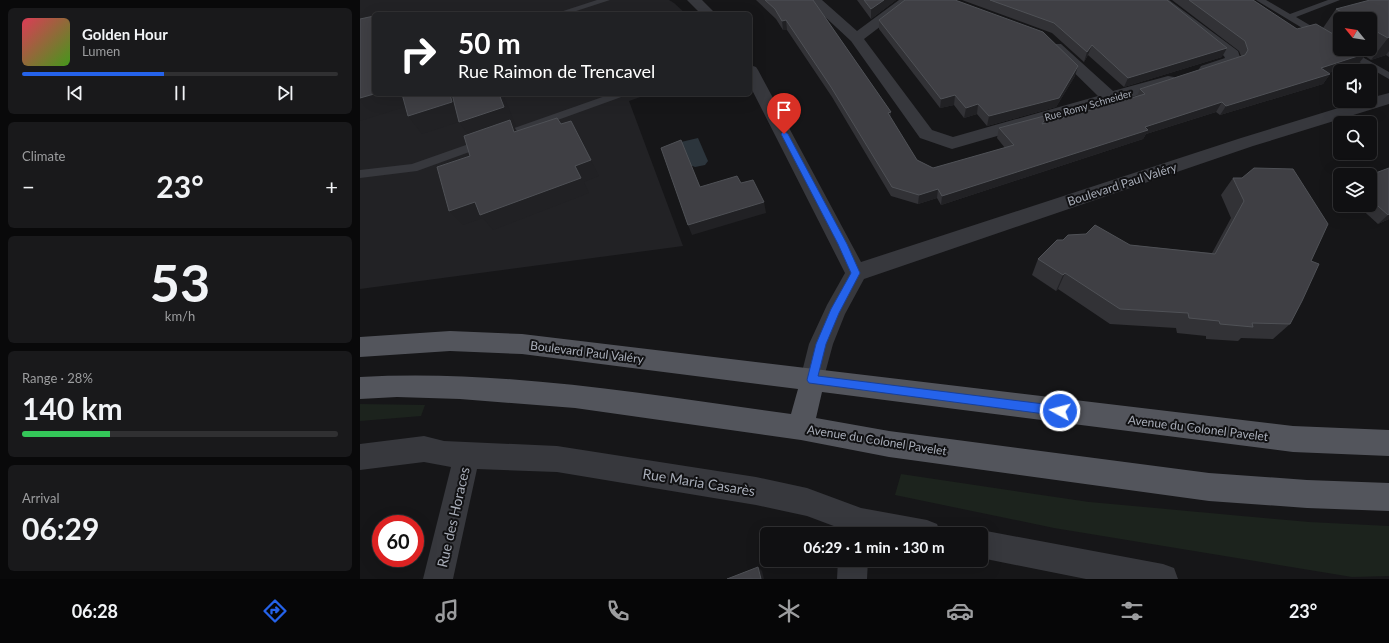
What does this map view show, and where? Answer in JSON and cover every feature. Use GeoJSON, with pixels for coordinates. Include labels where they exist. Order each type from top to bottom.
{"type":"FeatureCollection","features":[{"type":"Feature","properties":{"kind":"main road","name":"Boulevard Paul Valéry"},"geometry":{"type":"LineString","coordinates":[[360,347],[450,341],[522,344],[812,380]]}},
{"type":"Feature","properties":{"kind":"main road","name":"Avenue du Colonel Pavelet"},"geometry":{"type":"LineString","coordinates":[[1389,443],[1293,439],[812,380],[800,428],[889,444],[1210,487],[1307,494],[1389,497]]}},
{"type":"Feature","properties":{"kind":"main road"},"geometry":{"type":"LineString","coordinates":[[360,388],[397,386],[460,388],[575,396],[800,428]]}},
{"type":"Feature","properties":{"kind":"street"},"geometry":{"type":"LineString","coordinates":[[694,0],[707,12]]}},
{"type":"Feature","properties":{"kind":"street","name":"Rue Romy Schneider"},"geometry":{"type":"LineString","coordinates":[[814,0],[856,38],[926,134],[952,143],[1111,99],[1234,60],[1232,54],[1160,0]]}},
{"type":"Feature","properties":{"kind":"street"},"geometry":{"type":"LineString","coordinates":[[856,38],[908,0]]}},
{"type":"Feature","properties":{"kind":"street"},"geometry":{"type":"LineString","coordinates":[[1046,37],[1111,99]]}},
{"type":"Feature","properties":{"kind":"street"},"geometry":{"type":"LineString","coordinates":[[752,74],[856,273],[835,312],[821,344],[812,380]]}},
{"type":"Feature","properties":{"kind":"street","name":"Boulevard Paul Valéry"},"geometry":{"type":"LineString","coordinates":[[856,273],[879,264],[1217,152],[1389,98]]}},
{"type":"Feature","properties":{"kind":"street"},"geometry":{"type":"LineString","coordinates":[[360,457],[424,449],[444,454],[467,455]]}},
{"type":"Feature","properties":{"kind":"street","name":"Rue Maria Casarès"},"geometry":{"type":"LineString","coordinates":[[467,455],[557,459],[756,491],[807,502],[858,527]]}},
{"type":"Feature","properties":{"kind":"street","name":"Rue des Horaces"},"geometry":{"type":"LineString","coordinates":[[438,579],[467,455]]}},
{"type":"Feature","properties":{"kind":"street"},"geometry":{"type":"LineString","coordinates":[[988,545],[1163,579]]}},
{"type":"Feature","properties":{"kind":"street"},"geometry":{"type":"LineString","coordinates":[[852,579],[853,567]]}},
{"type":"Feature","properties":{"kind":"lane"},"geometry":{"type":"LineString","coordinates":[[565,12],[606,0]]}},
{"type":"Feature","properties":{"kind":"lane"},"geometry":{"type":"LineString","coordinates":[[1260,0],[1333,43]]}},
{"type":"Feature","properties":{"kind":"lane"},"geometry":{"type":"LineString","coordinates":[[1289,17],[1336,0]]}},
{"type":"Feature","properties":{"kind":"lane"},"geometry":{"type":"LineString","coordinates":[[1355,56],[1389,76]]}},
{"type":"Feature","properties":{"kind":"lane"},"geometry":{"type":"LineString","coordinates":[[360,174],[413,168],[615,96]]}},
{"type":"Feature","properties":{"kind":"shaded area"},"geometry":{"type":"Polygon","coordinates":[[[360,0],[669,0],[684,12],[372,12],[372,96],[643,96],[629,101],[683,246],[360,289],[360,0]]]}},
{"type":"Feature","properties":{"kind":"shaded area"},"geometry":{"type":"Polygon","coordinates":[[[698,138],[708,161],[705,165],[695,167],[690,165],[681,142],[698,138]]]}},
{"type":"Feature","properties":{"kind":"shaded area"},"geometry":{"type":"Polygon","coordinates":[[[360,404],[425,405],[421,416],[360,421],[360,404]]]}},
{"type":"Feature","properties":{"kind":"shaded area"},"geometry":{"type":"Polygon","coordinates":[[[901,474],[1089,502],[1309,522],[1389,526],[1389,576],[1352,577],[1054,528],[895,495],[901,474]]]}},
{"type":"Feature","properties":{"kind":"building"},"geometry":{"type":"Polygon","coordinates":[[[765,0],[813,0],[891,112],[888,113],[917,160],[933,168],[1014,145],[999,128],[1048,115],[1042,124],[1145,94],[1140,89],[1245,55],[1248,50],[1245,41],[1189,0],[1253,0],[1297,29],[1316,24],[1333,34],[1333,56],[1358,56],[1321,68],[1330,74],[1226,106],[1222,102],[1145,127],[1148,130],[942,196],[938,189],[919,195],[892,187],[831,87],[786,20],[782,21],[775,9],[765,0]]]}},
{"type":"Feature","properties":{"kind":"building"},"geometry":{"type":"Polygon","coordinates":[[[864,0],[884,0],[871,9],[864,0]]]}},
{"type":"Feature","properties":{"kind":"building"},"geometry":{"type":"Polygon","coordinates":[[[905,0],[955,0],[1043,32],[1078,66],[1059,98],[989,116],[978,104],[966,108],[955,95],[941,99],[879,20],[905,0]]]}},
{"type":"Feature","properties":{"kind":"building"},"geometry":{"type":"Polygon","coordinates":[[[990,0],[1167,0],[1227,48],[1128,78],[1092,45],[1087,52],[1054,23],[990,0]]]}},
{"type":"Feature","properties":{"kind":"building"},"geometry":{"type":"Polygon","coordinates":[[[1370,0],[1389,0],[1389,37],[1388,38],[1377,32],[1377,12],[1342,12],[1336,9],[1370,0]]]}},
{"type":"Feature","properties":{"kind":"building"},"geometry":{"type":"Polygon","coordinates":[[[372,16],[372,95],[360,98],[360,19],[372,16]]]}},
{"type":"Feature","properties":{"kind":"building"},"geometry":{"type":"Polygon","coordinates":[[[403,96],[450,96],[452,102],[408,116],[403,96]]]}},
{"type":"Feature","properties":{"kind":"building"},"geometry":{"type":"Polygon","coordinates":[[[452,96],[500,96],[504,107],[459,122],[452,96]]]}},
{"type":"Feature","properties":{"kind":"building"},"geometry":{"type":"Polygon","coordinates":[[[557,118],[561,124],[571,121],[591,160],[575,166],[581,178],[480,215],[475,202],[449,211],[437,167],[470,156],[464,136],[510,120],[514,132],[557,118]]]}},
{"type":"Feature","properties":{"kind":"building"},"geometry":{"type":"Polygon","coordinates":[[[681,140],[700,187],[737,176],[741,183],[753,180],[764,202],[688,225],[661,148],[681,140]]]}},
{"type":"Feature","properties":{"kind":"building"},"geometry":{"type":"Polygon","coordinates":[[[1254,168],[1293,169],[1328,224],[1311,261],[1319,264],[1290,324],[1252,323],[1253,327],[1220,324],[1219,321],[1189,318],[1188,313],[1120,309],[1065,273],[1063,275],[1038,259],[1057,240],[1063,240],[1068,235],[1086,234],[1095,225],[1130,245],[1215,254],[1244,201],[1233,178],[1242,178],[1254,168]]]}},
{"type":"Feature","properties":{"kind":"building"},"geometry":{"type":"Polygon","coordinates":[[[1389,168],[1388,215],[1377,205],[1377,172],[1389,168]]]}},
{"type":"Feature","properties":{"kind":"building"},"geometry":{"type":"Polygon","coordinates":[[[758,567],[761,579],[727,579],[758,567]]]}},
{"type":"Feature","properties":{"kind":"route"},"geometry":{"type":"LineString","coordinates":[[784,134],[856,273],[835,312],[821,344],[812,380],[1060,411]]}}]}
